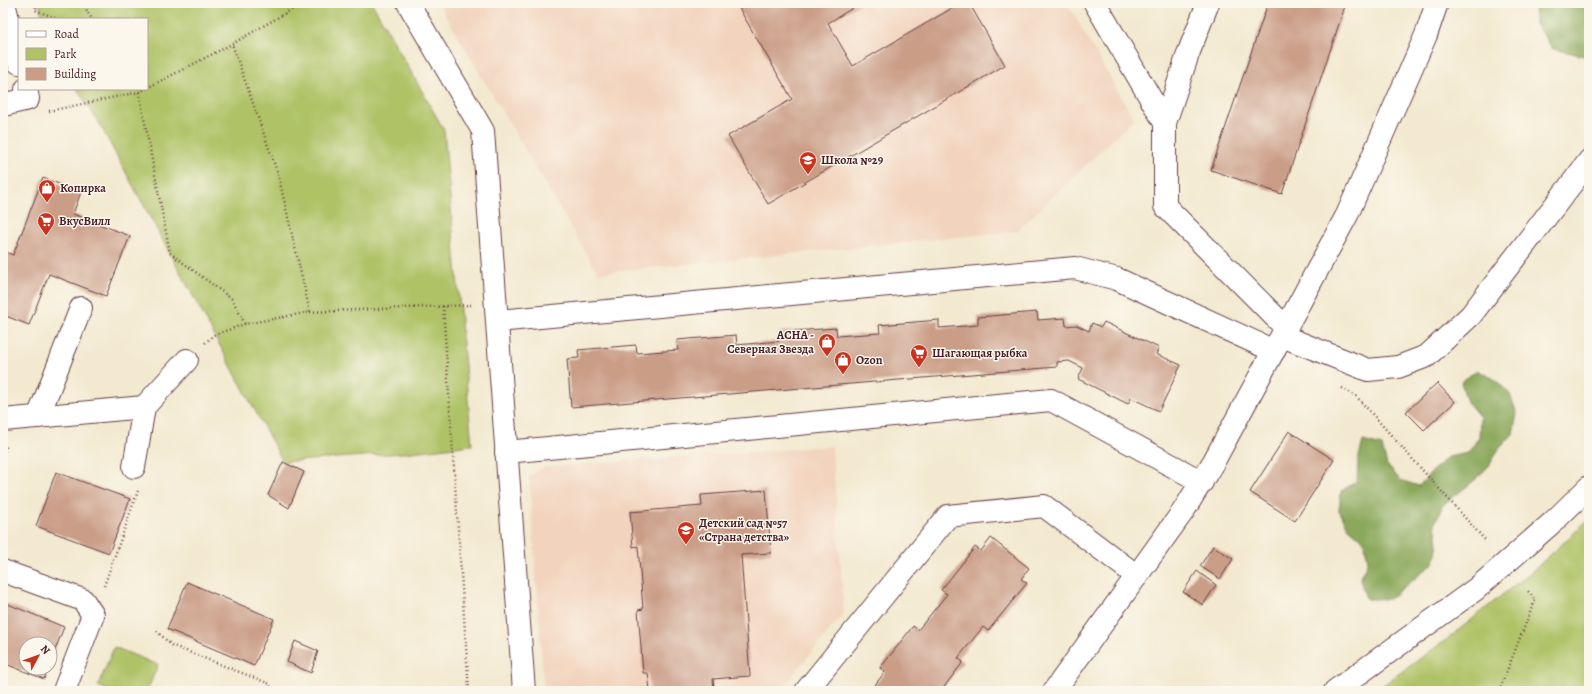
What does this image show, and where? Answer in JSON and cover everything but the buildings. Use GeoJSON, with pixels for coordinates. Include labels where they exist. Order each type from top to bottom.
{"type":"FeatureCollection","features":[{"type":"Feature","properties":{"kind":"street"},"geometry":{"type":"LineString","coordinates":[[4,3],[18,59]]}},
{"type":"Feature","properties":{"kind":"street"},"geometry":{"type":"LineString","coordinates":[[408,3],[483,131],[524,691]]}},
{"type":"Feature","properties":{"kind":"street"},"geometry":{"type":"LineString","coordinates":[[1095,3],[1165,123]]}},
{"type":"Feature","properties":{"kind":"street"},"geometry":{"type":"LineString","coordinates":[[1208,3],[1188,54],[1165,123],[1165,206],[1280,338]]}},
{"type":"Feature","properties":{"kind":"street"},"geometry":{"type":"LineString","coordinates":[[1054,691],[1184,510],[1202,482],[1347,215],[1426,36],[1437,3]]}},
{"type":"Feature","properties":{"kind":"street"},"geometry":{"type":"LineString","coordinates":[[3,105],[27,94]]}},
{"type":"Feature","properties":{"kind":"street"},"geometry":{"type":"LineString","coordinates":[[496,312],[1075,268],[1117,278],[1368,370],[1398,367],[1427,356],[1472,315],[1589,161]]}},
{"type":"Feature","properties":{"kind":"street"},"geometry":{"type":"LineString","coordinates":[[38,417],[81,308]]}},
{"type":"Feature","properties":{"kind":"street"},"geometry":{"type":"LineString","coordinates":[[134,467],[144,407],[187,360]]}},
{"type":"Feature","properties":{"kind":"street"},"geometry":{"type":"LineString","coordinates":[[506,452],[1051,400],[1202,482]]}},
{"type":"Feature","properties":{"kind":"street"},"geometry":{"type":"LineString","coordinates":[[3,420],[144,407]]}},
{"type":"Feature","properties":{"kind":"street"},"geometry":{"type":"LineString","coordinates":[[1336,691],[1476,589],[1554,521],[1589,487]]}},
{"type":"Feature","properties":{"kind":"street"},"geometry":{"type":"LineString","coordinates":[[806,691],[948,516],[1044,506],[1137,576]]}},
{"type":"Feature","properties":{"kind":"street"},"geometry":{"type":"LineString","coordinates":[[3,571],[83,600],[93,616],[64,691]]}},
{"type":"Feature","properties":{"kind":"path"},"geometry":{"type":"LineString","coordinates":[[37,3],[34,10],[55,18]]}},
{"type":"Feature","properties":{"kind":"path"},"geometry":{"type":"LineString","coordinates":[[82,3],[91,18]]}},
{"type":"Feature","properties":{"kind":"path"},"geometry":{"type":"LineString","coordinates":[[148,87],[232,44],[296,7],[294,3]]}},
{"type":"Feature","properties":{"kind":"path"},"geometry":{"type":"LineString","coordinates":[[232,44],[278,174],[310,312]]}},
{"type":"Feature","properties":{"kind":"path"},"geometry":{"type":"LineString","coordinates":[[27,94],[50,112],[142,90]]}},
{"type":"Feature","properties":{"kind":"path"},"geometry":{"type":"LineString","coordinates":[[139,92],[170,253],[232,300],[245,324]]}},
{"type":"Feature","properties":{"kind":"path"},"geometry":{"type":"LineString","coordinates":[[443,306],[469,691]]}},
{"type":"Feature","properties":{"kind":"path"},"geometry":{"type":"LineString","coordinates":[[187,360],[214,335],[245,324],[310,312],[443,306],[496,312]]}},
{"type":"Feature","properties":{"kind":"path"},"geometry":{"type":"LineString","coordinates":[[1335,384],[1356,396],[1485,540]]}},
{"type":"Feature","properties":{"kind":"path"},"geometry":{"type":"LineString","coordinates":[[102,591],[138,493],[134,467]]}},
{"type":"Feature","properties":{"kind":"path"},"geometry":{"type":"LineString","coordinates":[[1499,691],[1535,600],[1527,590]]}},
{"type":"Feature","properties":{"kind":"path"},"geometry":{"type":"LineString","coordinates":[[157,631],[171,645],[270,684],[271,691]]}},
{"type":"Feature","properties":{"kind":"shaded area","name":"Школа №29"},"geometry":{"type":"Polygon","coordinates":[[[438,3],[1067,3],[1134,119],[1017,231],[598,273],[438,3]]]}},
{"type":"Feature","properties":{"kind":"shaded area","name":"Детский сад №57 «Страна детства»"},"geometry":{"type":"Polygon","coordinates":[[[832,446],[844,613],[780,691],[544,691],[529,477],[544,467],[832,446]]]}},
{"type":"Feature","properties":{"kind":"green space"},"geometry":{"type":"Polygon","coordinates":[[[39,3],[372,3],[444,130],[472,445],[403,453],[283,462],[99,123],[78,90],[148,90],[148,18],[43,18],[39,3]]]}},
{"type":"Feature","properties":{"kind":"green space"},"geometry":{"type":"Polygon","coordinates":[[[1534,3],[1589,3],[1589,57],[1553,49],[1535,24],[1534,3]]]}},
{"type":"Feature","properties":{"kind":"green space"},"geometry":{"type":"Polygon","coordinates":[[[1477,370],[1496,380],[1510,394],[1517,414],[1513,434],[1499,449],[1489,466],[1475,480],[1443,505],[1435,523],[1438,543],[1434,563],[1389,599],[1366,599],[1360,579],[1368,561],[1364,541],[1348,527],[1339,510],[1341,491],[1357,481],[1358,460],[1363,441],[1382,446],[1387,465],[1400,480],[1419,486],[1432,471],[1448,457],[1468,453],[1479,437],[1480,417],[1467,402],[1461,382],[1477,370]]]}},
{"type":"Feature","properties":{"kind":"green space"},"geometry":{"type":"Polygon","coordinates":[[[1589,519],[1589,691],[1375,691],[1450,637],[1537,567],[1589,519]]]}},
{"type":"Feature","properties":{"kind":"green space"},"geometry":{"type":"Polygon","coordinates":[[[114,647],[158,665],[147,691],[110,691],[98,686],[114,647]]]}},
{"type":"Feature","properties":{"kind":"place","name":"Школа №29"},"geometry":{"type":"Point","coordinates":[808,175]}},
{"type":"Feature","properties":{"kind":"place","name":"Копирка"},"geometry":{"type":"Point","coordinates":[47,203]}},
{"type":"Feature","properties":{"kind":"place","name":"ВкусВилл"},"geometry":{"type":"Point","coordinates":[46,236]}},
{"type":"Feature","properties":{"kind":"place","name":"АСНА - Северная Звезда"},"geometry":{"type":"Point","coordinates":[827,357]}},
{"type":"Feature","properties":{"kind":"place","name":"Шагающая рыбка"},"geometry":{"type":"Point","coordinates":[919,368]}},
{"type":"Feature","properties":{"kind":"place","name":"Ozon"},"geometry":{"type":"Point","coordinates":[843,375]}},
{"type":"Feature","properties":{"kind":"place","name":"Детский сад №57 «Страна детства»"},"geometry":{"type":"Point","coordinates":[686,545]}}]}
